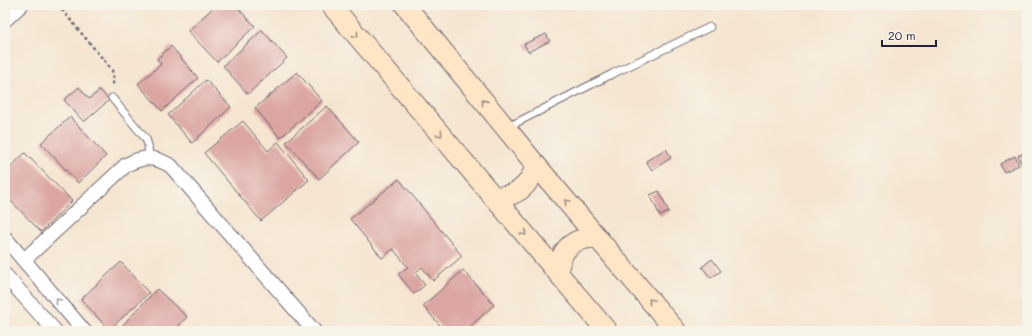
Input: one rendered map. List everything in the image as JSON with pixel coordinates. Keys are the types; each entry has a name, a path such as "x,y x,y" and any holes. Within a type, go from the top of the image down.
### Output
{"street":[{"path":"5,20 21,5"},
{"path":"331,5 608,331"},
{"path":"405,5 536,165 676,331"},
{"path":"24,260 126,165 137,160 149,158 161,160 171,166 314,331"},
{"path":"493,197 503,197 521,190 528,183 536,165"},
{"path":"5,238 84,331"},
{"path":"558,273 559,263 569,246 587,238 597,238"},
{"path":"6,276 55,331"}],"lane":[{"path":"506,128 612,74 710,27"},
{"path":"112,98 146,139 149,158"}],"path":[{"path":"58,5 112,70 114,76 112,98"}],"building":[{"path":"216,5 235,5 255,26 217,62 188,31"},
{"path":"262,30 287,58 248,94 223,66"},
{"path":"546,34 550,41 528,52 524,44"},
{"path":"171,46 198,78 162,111 138,84 161,64 157,59"},
{"path":"297,72 322,101 280,138 255,108"},
{"path":"206,80 231,107 192,143 168,115"},
{"path":"79,87 89,99 100,90 109,100 84,122 64,100"},
{"path":"327,106 359,142 319,179 286,142"},
{"path":"70,117 106,156 78,183 41,143"},
{"path":"243,121 268,151 278,142 309,180 261,221 204,153"},
{"path":"666,149 671,158 652,170 646,161"},
{"path":"1027,152 1027,163 1022,165 1018,156"},
{"path":"25,153 72,201 41,232 5,195 5,172"},
{"path":"1015,156 1019,165 1004,172 1000,164"},
{"path":"399,179 462,256 433,281 422,267 415,273 425,285 414,294 398,274 408,267 393,249 382,258 350,219"},
{"path":"659,191 669,212 660,216 650,195"},
{"path":"712,259 721,271 711,278 702,267"},
{"path":"121,262 149,293 109,330 81,299"},
{"path":"463,270 494,305 465,331 445,331 423,306"},
{"path":"157,289 187,317 174,331 117,331"},
{"path":"402,326 405,331 394,331"}]}
